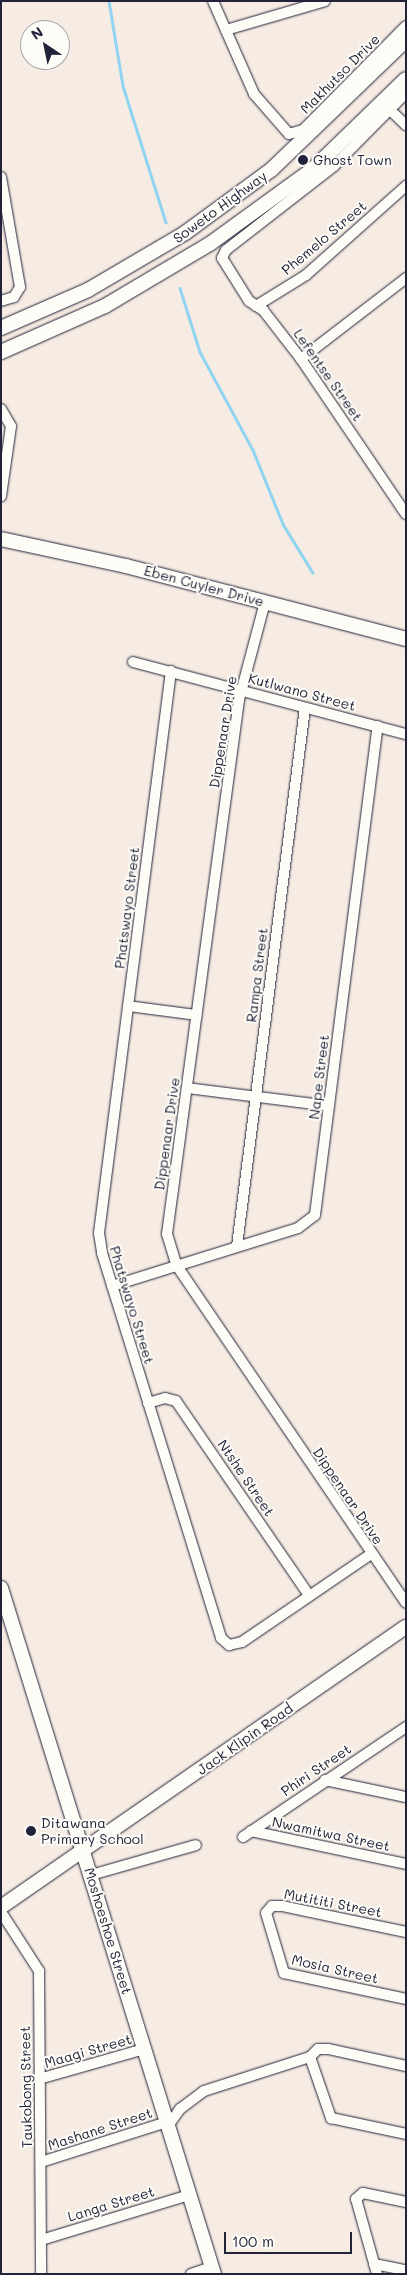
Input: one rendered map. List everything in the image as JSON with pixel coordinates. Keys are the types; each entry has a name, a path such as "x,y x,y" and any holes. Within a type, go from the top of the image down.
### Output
{"main road":[{"name":"Soweto Highway","path":"1,328 125,271 207,218 293,151 406,40"},
{"name":"Soweto Highway","path":"1,352 105,306 211,243 313,169 386,106 406,79"},
{"name":"Eben Cuyler Drive","path":"1,539 265,602 406,639"},
{"name":"Moshoeshoe Street","path":"1,1588 84,1850 212,2270"},
{"name":"Jack Klipin Road","path":"1,1907 406,1627"}],"street":[{"path":"213,1 226,30 325,1"},
{"name":"Makhutso Drive","path":"226,30 254,94 290,134 303,130 406,26"},
{"path":"406,93 386,106 406,125"},
{"name":"Lefentse Street","path":"386,106 298,198 226,250 222,258 256,306 301,359 406,514"},
{"path":"1,177 5,219 20,286 14,297 1,302"},
{"name":"Phemelo Street","path":"256,306 306,275 406,186"},
{"path":"301,359 406,278"},
{"path":"1,409 11,426 1,496"},
{"name":"Dippenaar Drive","path":"265,602 242,690 167,1234 177,1266 406,1603"},
{"name":"Kutlwano Street","path":"133,662 406,734"},
{"name":"Phatswayo Street","path":"171,671 99,1233 112,1286 221,1638 229,1645 242,1642 371,1554"},
{"name":"Rampa Street","path":"237,1246 305,708"},
{"name":"Nape Street","path":"112,1286 298,1228 313,1219 378,726"},
{"path":"128,1006 196,1015"},
{"path":"187,1088 255,1099 329,1106"},
{"name":"Ntshe Street","path":"148,1403 165,1398 176,1401 309,1595"},
{"name":"Phiri Street","path":"247,1834 406,1727"},
{"path":"325,1780 406,1798"},
{"name":"Nwamitwa Street","path":"247,1834 406,1864"},
{"path":"91,1875 196,1845"},
{"name":"Mutititi Street","path":"266,1920 267,1910 275,1906 406,1932"},
{"name":"Taukobong Street","path":"1,1912 39,1971 41,2274"},
{"name":"Mosia Street","path":"266,1920 284,1973 406,1999"},
{"name":"Maagi Street","path":"39,2079 144,2049"},
{"path":"168,2124 180,2109 204,2091 310,2057 318,2049 328,2049 406,2066"},
{"path":"310,2057 331,2118 406,2134"},
{"name":"Mashane Street","path":"41,2162 168,2124"},
{"name":"Langa Street","path":"41,2240 189,2195"},
{"path":"406,2202 372,2195 359,2196 356,2207 375,2269 406,2270"},
{"path":"191,2274 212,2270"}],"waterway":[{"path":"109,1 123,86 166,222"},
{"path":"180,288 200,352 253,450 283,524 313,573"}],"place":[{"name":"Ghost Town","path":"303,160"},
{"name":"Ditawana Primary School","path":"31,1831"}]}
